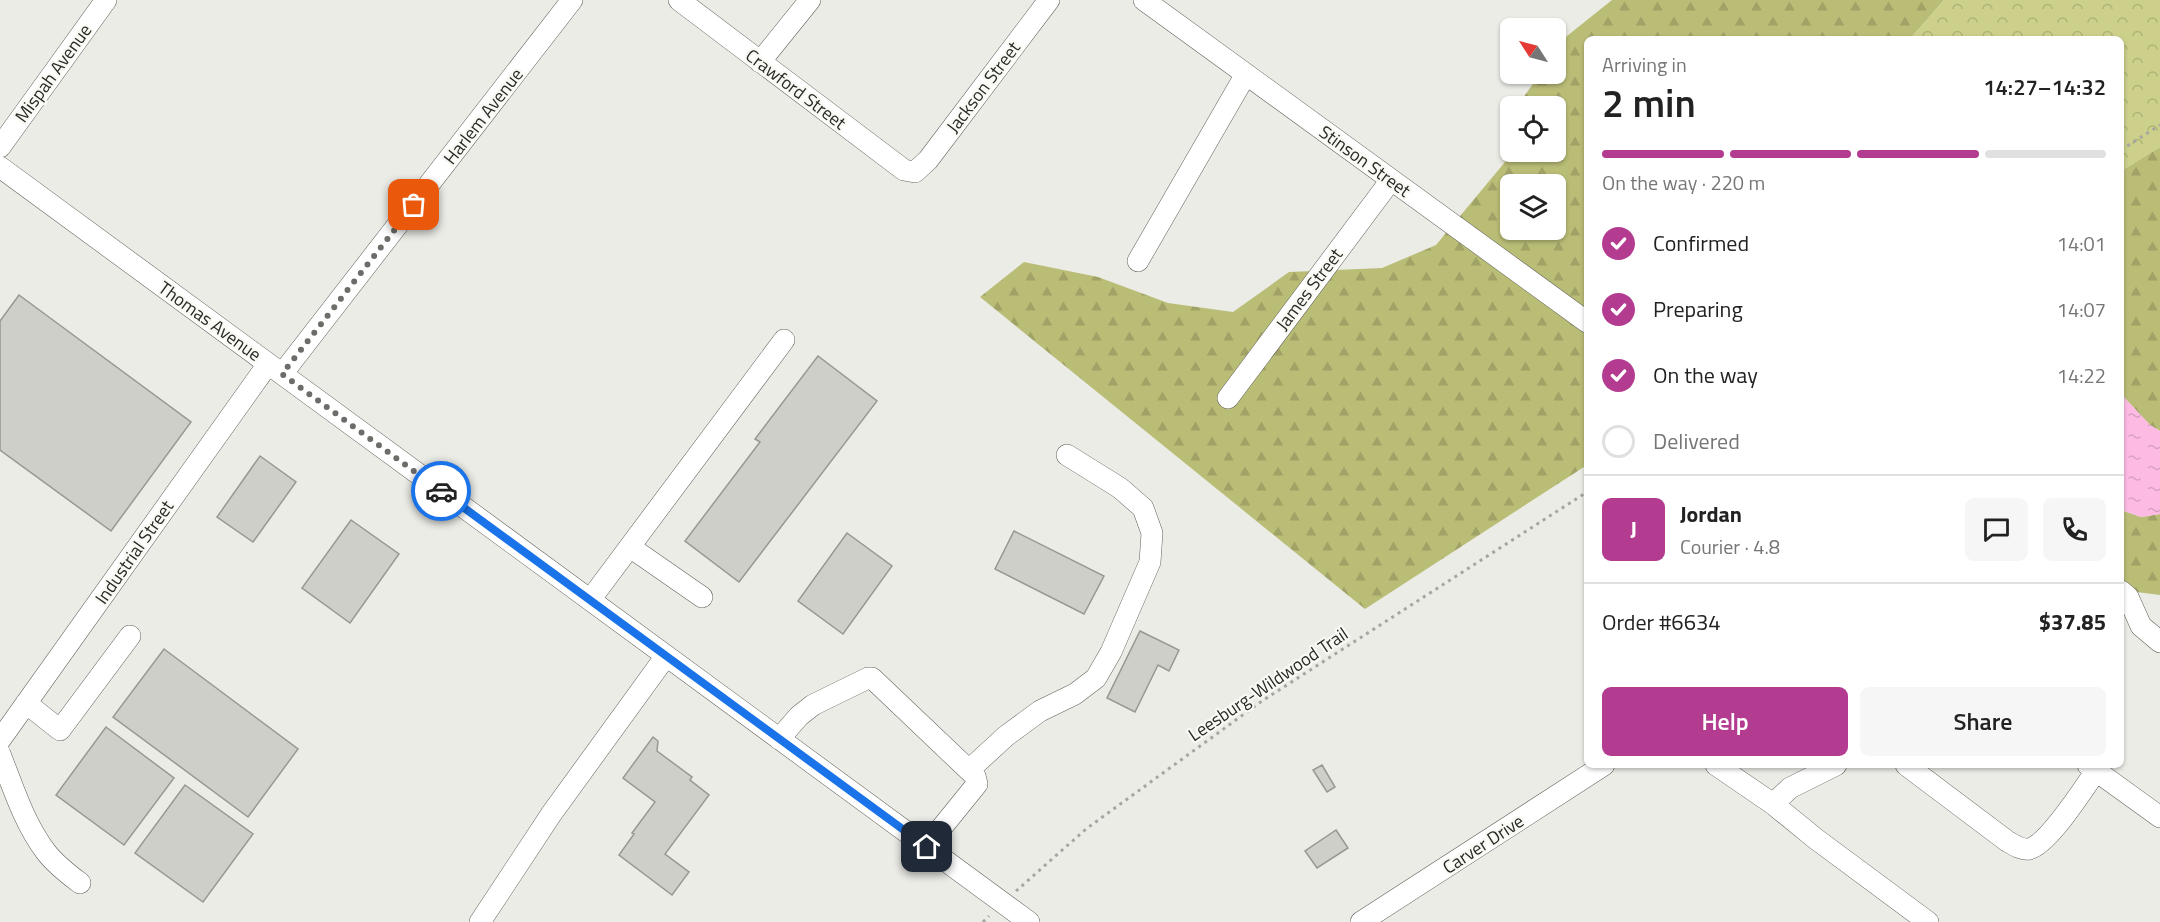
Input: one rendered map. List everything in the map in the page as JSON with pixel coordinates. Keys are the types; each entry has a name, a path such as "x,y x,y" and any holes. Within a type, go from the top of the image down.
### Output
{"street":[{"name":"Mispah Avenue","path":"0,147 106,0"},
{"name":"Harlem Avenue","path":"275,369 572,0"},
{"name":"Crawford Street","path":"679,0 904,170 915,171"},
{"path":"760,62 810,0"},
{"name":"Jackson Street","path":"915,171 928,160 1049,0"},
{"name":"Stinson Street","path":"1151,2 1390,180 1584,320"},
{"path":"1138,261 1246,74"},
{"name":"Thomas Avenue","path":"0,167 1029,922"},
{"name":"James Street","path":"1228,398 1390,180"},
{"path":"590,600 784,340"},
{"name":"Industrial Street","path":"0,740 275,369"},
{"path":"969,770 1015,729 1040,711 1075,694 1096,678 1111,652 1150,561 1152,533 1143,508 1120,488 1067,455"},
{"path":"630,547 702,597"},
{"path":"2124,594 2128,597 2141,626 2160,642"},
{"path":"26,703 60,730 130,636"},
{"path":"480,922 552,813 666,656"},
{"path":"779,739 799,716 813,705 872,678 975,776 977,784 927,847"},
{"path":"0,754 37,840 46,853 80,884"},
{"name":"Carver Drive","path":"1360,922 1599,768"},
{"path":"1720,768 1773,804 1816,839 1928,922"},
{"path":"1773,804 1790,788 1830,768"},
{"path":"1910,768 2018,848 2027,849 2038,845 2050,835 2092,768 2160,817"}],"path":[{"path":"2124,148 2160,125"},
{"name":"Leesburg-Wildwood Trail","path":"983,922 1086,829 1262,701 1584,494"}],"green space":[{"path":"1612,0 1944,0 1913,36 1584,36 1584,467 1365,609 980,297 1024,262 1098,277 1168,303 1233,312 1289,272 1382,268 1436,245 1505,162 1566,162 1566,96 1524,96 1533,84 1566,84 1566,37"},
{"path":"1944,0 2160,0 2160,147 2124,169 2124,36 1913,36"},
{"path":"2160,147 2160,431 2150,425 2124,397 2124,169"},
{"path":"2124,511 2141,517 2160,514 2160,595 2124,590"}],"water":[{"path":"2124,397 2150,425 2160,431 2160,514 2141,517 2124,511"}],"building":[{"path":"19,295 191,422 111,531 0,450 0,321"},
{"path":"818,356 877,401 739,582 685,541 760,442 755,439"},
{"path":"260,456 296,482 253,542 217,517"},
{"path":"351,520 399,554 350,623 302,588"},
{"path":"1014,531 1104,576 1084,614 995,569"},
{"path":"847,533 892,566 843,634 798,601"},
{"path":"1140,631 1179,650 1169,671 1158,665 1135,712 1107,698"},
{"path":"164,649 298,749 248,817 113,717"},
{"path":"106,727 174,778 124,845 56,795"},
{"path":"653,737 658,741 657,751 692,777 690,780 709,795 665,854 689,872 672,895 619,855 655,802 623,778"},
{"path":"1322,765 1335,787 1327,792 1313,770"},
{"path":"185,785 253,834 203,902 135,853"},
{"path":"1336,830 1348,848 1317,868 1305,851"}],"way so far":[{"path":"414,205 282,374 441,491"}],"route":[{"path":"441,491 927,847"}]}
